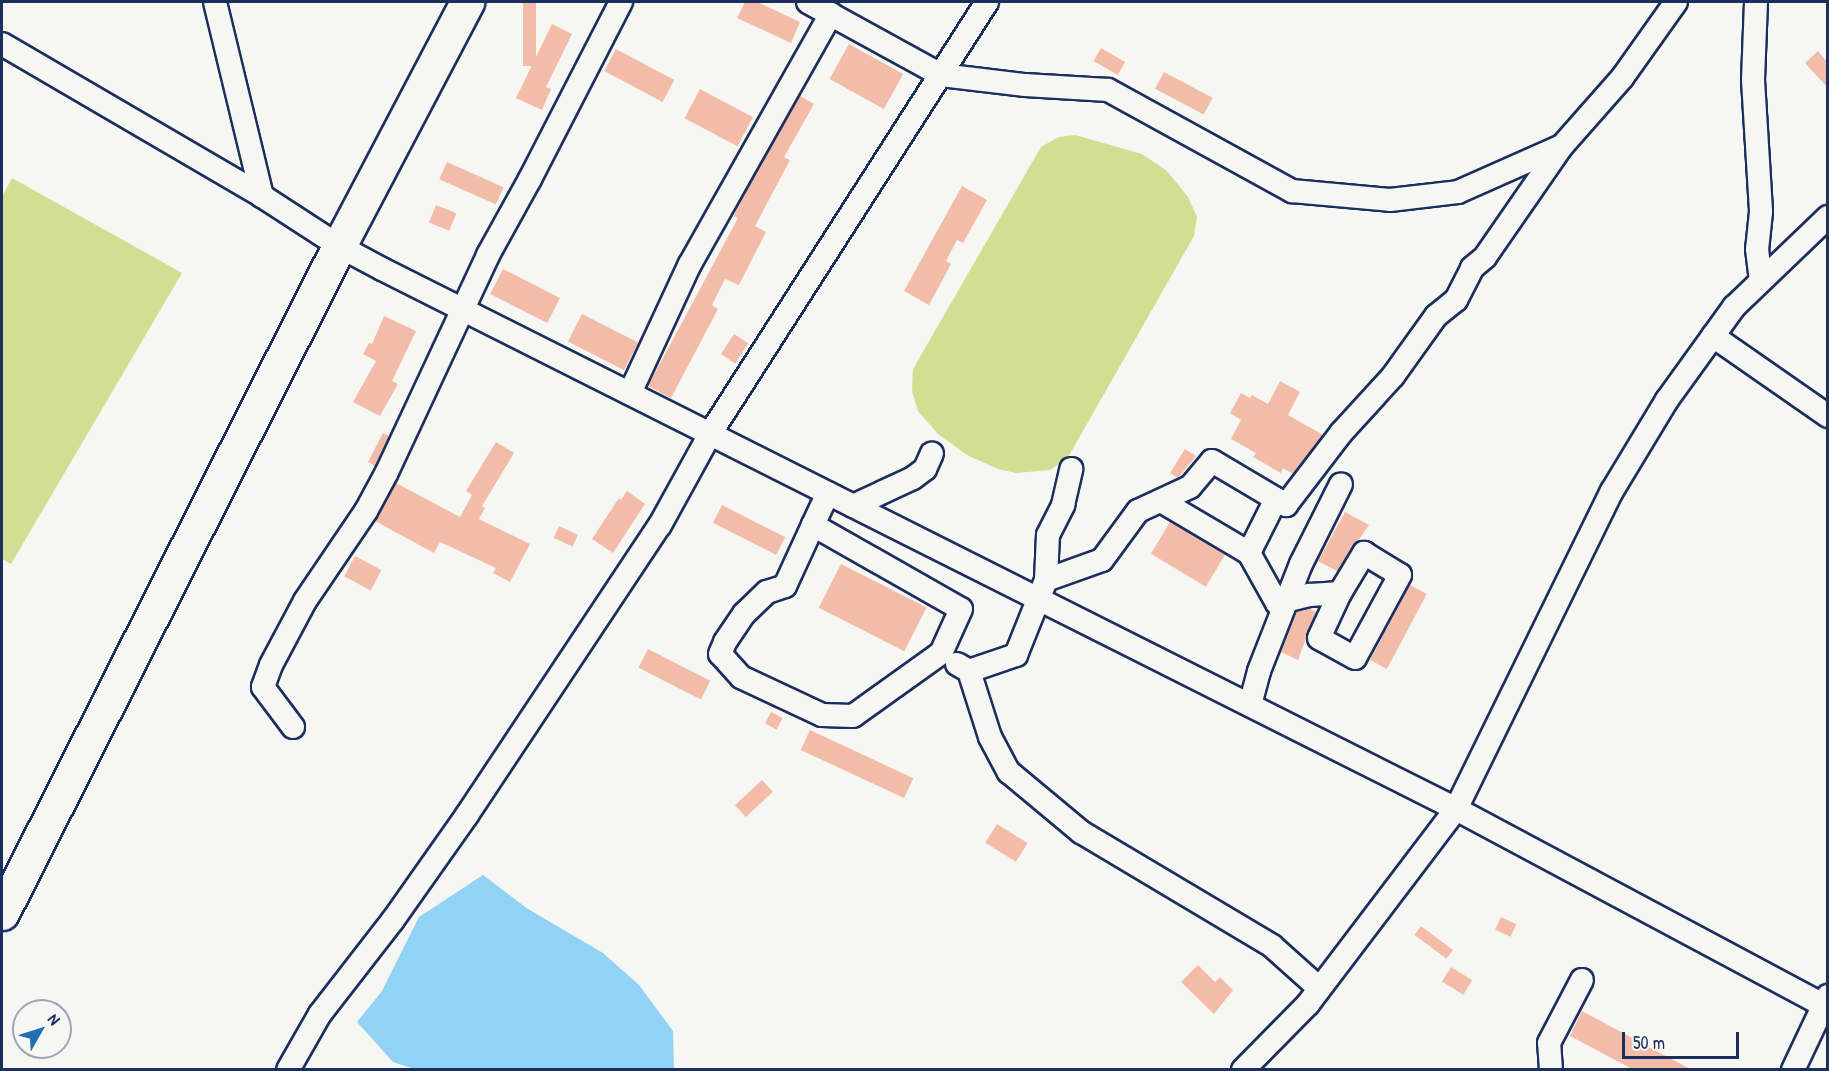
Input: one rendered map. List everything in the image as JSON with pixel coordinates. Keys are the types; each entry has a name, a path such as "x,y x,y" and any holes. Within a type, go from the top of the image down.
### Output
{"highway":[{"path":"2,913 339,246 468,2"}],"street":[{"path":"215,2 262,196"},
{"path":"293,727 263,687 271,665 305,601 366,511 488,255 530,179 621,2"},
{"path":"808,2 941,75 1025,85 1108,90 1292,191 1390,200 1458,192 1562,146"},
{"path":"288,1070 320,1014 393,920 660,525 710,434 987,2"},
{"path":"1043,589 1102,560 1138,511 1190,487 1212,461 1286,505 1341,433 1393,376 1436,316 1456,300 1472,268 1485,257 1562,146 1622,78 1676,2"},
{"path":"1756,2 1753,80 1761,212 1757,249 1761,281"},
{"path":"630,393 690,264 831,14"},
{"path":"2,44 262,196 339,246 854,506 1043,589 1250,705 1456,809 1826,1003 1793,1070"},
{"path":"1243,1070 1319,988 1456,809 1612,491 1667,400 1734,307 1827,217"},
{"path":"1713,336 1827,416"},
{"path":"854,506 913,478 925,469 932,453"},
{"path":"969,671 1016,655 1043,589 1048,535 1063,505 1071,469"},
{"path":"1250,705 1259,671 1301,564 1341,484"},
{"path":"813,525 961,609 941,653 853,716 822,715 741,677 720,654 725,642 744,614 767,592 785,586 813,525 828,493"},
{"path":"1248,553 1276,499"},
{"path":"1161,501 1248,553 1277,603 1310,595 1340,593"},
{"path":"941,653 969,671 990,736 1009,772 1081,832 1272,946 1319,988"},
{"path":"1551,1070 1550,1043 1582,980"}],"green space":[{"path":"1075,135 1142,154 1167,171 1188,197 1197,217 1194,236 1067,459 1050,470 1016,473 998,469 967,455 938,434 918,411 912,391 913,369 1041,147 1059,137"},
{"path":"12,178 182,273 11,564 2,559 2,197"}],"water":[{"path":"483,875 528,909 603,953 639,985 673,1031 674,1069 417,1070 393,1062 357,1022 382,991 419,917"}],"building":[{"path":"523,2 536,2 536,66 523,66"},
{"path":"745,2 757,2 800,22 791,43 737,18"},
{"path":"552,24 572,34 546,87 551,89 542,110 516,98"},
{"path":"849,44 903,74 884,109 830,79"},
{"path":"1101,48 1125,62 1118,75 1094,61"},
{"path":"616,49 674,80 663,102 604,71"},
{"path":"1818,51 1827,62 1827,87 1805,63"},
{"path":"1164,72 1213,98 1204,115 1155,89"},
{"path":"700,89 753,117 737,146 685,118"},
{"path":"800,96 814,104 784,157 790,160 755,226 766,232 739,285 725,279 712,305 718,309 671,398 648,386 738,218 734,216 739,204"},
{"path":"447,162 504,187 496,205 439,179"},
{"path":"962,186 987,200 963,243 957,240 946,261 951,264 929,305 904,291"},
{"path":"436,205 456,213 449,231 429,223"},
{"path":"503,269 560,298 547,323 490,294"},
{"path":"582,314 638,343 624,370 568,342"},
{"path":"384,316 416,331 392,381 398,384 380,416 353,402 376,361 363,354 369,343 372,344"},
{"path":"734,334 748,343 735,363 721,354"},
{"path":"1280,381 1300,392 1288,415 1323,435 1293,474 1283,468 1281,473 1253,457 1256,453 1231,439 1241,420 1230,413 1241,393 1250,398 1252,395 1268,404"},
{"path":"383,433 389,436 375,466 368,462"},
{"path":"496,442 514,453 482,506 485,508 479,519 530,544 510,582 493,573 496,568 440,542 434,553 375,521 396,483 460,517 472,495 466,491"},
{"path":"1185,449 1196,456 1178,478 1170,473"},
{"path":"627,491 645,504 613,553 592,539 619,498 621,500"},
{"path":"722,505 785,537 776,555 713,523"},
{"path":"1345,512 1369,525 1337,571 1318,561"},
{"path":"1170,522 1225,555 1206,587 1151,554"},
{"path":"559,526 578,535 573,547 554,538"},
{"path":"355,556 381,570 371,590 344,576"},
{"path":"841,564 927,608 904,651 819,608"},
{"path":"1410,585 1427,594 1387,669 1370,660"},
{"path":"1310,609 1316,612 1298,660 1281,652 1297,612"},
{"path":"648,649 710,681 701,699 638,668"},
{"path":"771,712 783,718 777,729 765,724"},
{"path":"810,730 913,778 904,798 801,750"},
{"path":"762,780 773,792 746,817 735,805"},
{"path":"997,824 1028,843 1016,862 985,843"},
{"path":"1501,917 1516,924 1510,937 1495,930"},
{"path":"1421,926 1453,950 1446,959 1414,935"},
{"path":"1198,965 1215,982 1220,977 1233,990 1214,1014 1181,982"},
{"path":"1451,967 1472,980 1463,995 1442,981"},
{"path":"1582,1011 1692,1070 1634,1070 1570,1036"}]}
